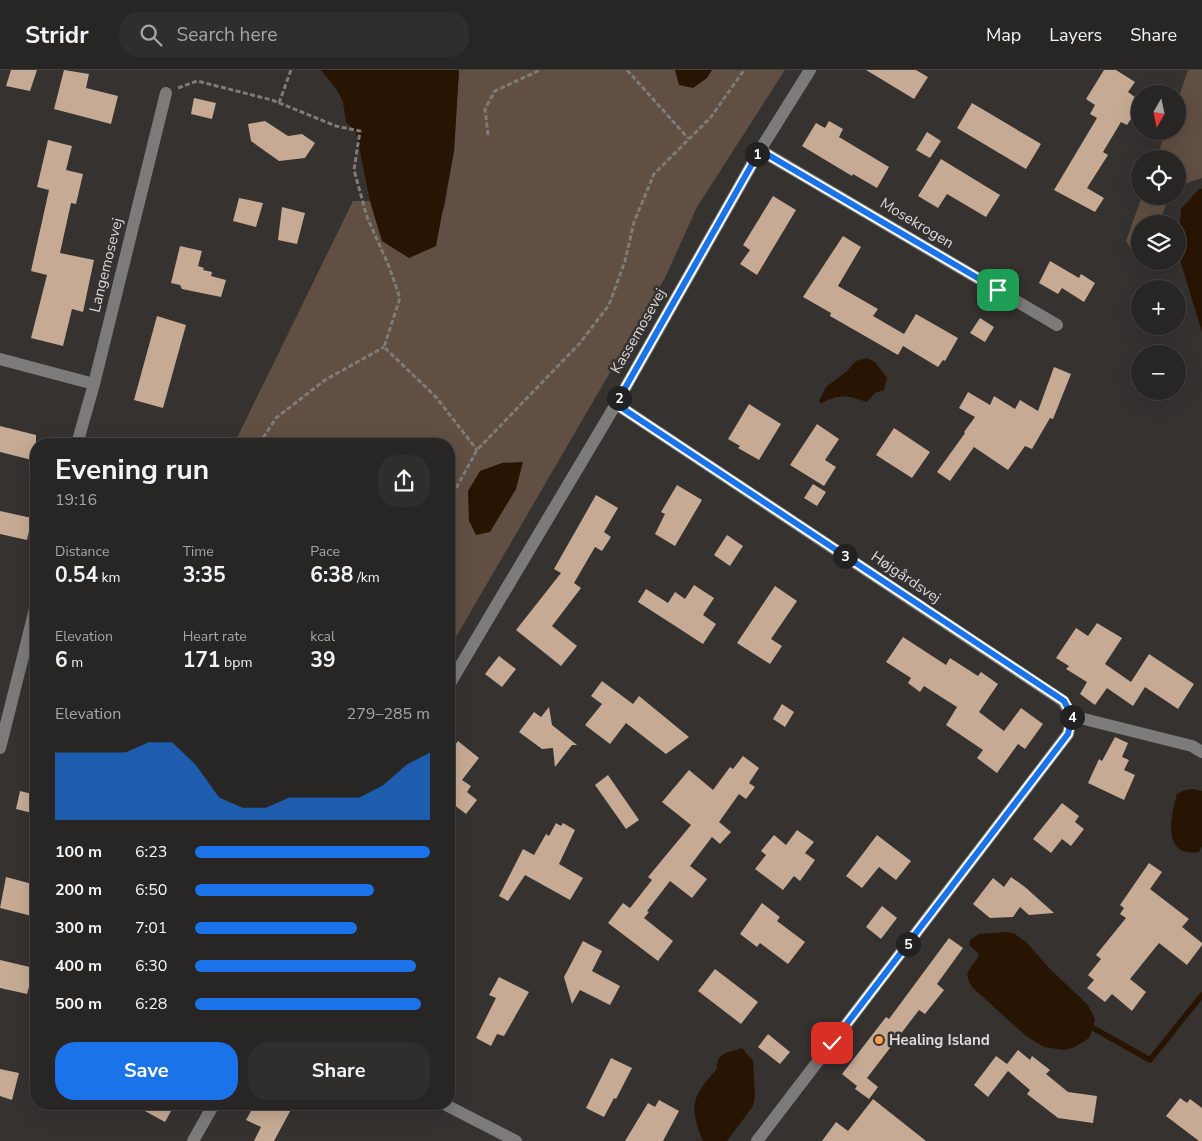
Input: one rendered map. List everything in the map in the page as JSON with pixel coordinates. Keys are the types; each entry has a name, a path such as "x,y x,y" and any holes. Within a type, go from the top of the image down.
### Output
{"street":[{"name":"Kassemosevej","path":"455,675 616,404 760,150 810,70"},
{"name":"Langemosevej","path":"79,438 94,384 166,92"},
{"name":"Mosekrogen","path":"760,150 1057,325"},
{"path":"0,358 94,384"},
{"name":"Højgårdsvej","path":"616,404 1064,701 1072,716"},
{"path":"0,748 30,629"},
{"path":"757,1141 1068,734 1072,716 1184,744 1202,752"},
{"path":"193,1141 211,1110"},
{"path":"455,1110 516,1141"}],"path":[{"path":"279,103 291,70"},
{"path":"488,135 485,109 495,91 540,70"},
{"path":"627,70 688,138"},
{"path":"455,491 477,450 580,343 609,305 625,261 634,222 654,174 711,116 744,70"},
{"path":"166,92 196,81 279,103 336,126 360,131 354,170 367,217 388,264 400,298 384,347 325,380 276,418 262,438"},
{"path":"384,347 436,397 477,450"}],"shaded area":[{"path":"321,70 459,70 454,151 436,246 409,258 382,241 370,201 356,132 346,122 343,102 337,90"},
{"path":"459,70 785,70 697,207 665,278 455,639 455,438 237,438 353,201 370,201 382,241 444,209 454,151"},
{"path":"675,70 712,70 707,78 693,88 679,85"},
{"path":"1188,70 1202,70 1202,178 1186,183 1186,150 1159,150 1163,140 1186,140 1186,85 1183,85"},
{"path":"1199,189 1202,189 1202,332 1183,270 1186,270 1186,215 1181,215 1181,209"},
{"path":"1139,205 1166,205 1162,215 1135,215"},
{"path":"1131,227 1131,249 1126,241"},
{"path":"867,358 875,362 887,378 884,390 875,393 867,402 844,396 821,403 819,401 826,387 846,372 856,361"},
{"path":"523,462 516,489 490,532 476,535 469,521 468,491 480,471 502,463"},
{"path":"1193,789 1202,791 1202,846 1199,852 1187,852 1179,848 1174,842 1171,823 1177,794"},
{"path":"1007,932 1015,934 1027,943 1049,968 1088,1005 1095,1019 1089,1038 1075,1047 1065,1050 1044,1047 1026,1036 973,988 969,982 968,973 979,954 969,945 970,940 979,934"},
{"path":"742,1048 753,1061 755,1096 753,1106 727,1141 703,1141 694,1110 697,1095 717,1069 717,1063 721,1056"}],"building":[{"path":"11,70 37,70 30,91 6,86"},
{"path":"64,70 89,74 86,88 118,96 111,124 54,109"},
{"path":"866,70 916,70 928,77 914,99"},
{"path":"1104,70 1116,70 1135,82 1131,85 1128,92 1131,94 1131,119 1127,125 1121,122 1103,152 1108,155 1087,188 1104,198 1095,212 1054,190 1097,118 1090,114 1095,105 1086,99"},
{"path":"194,98 216,103 212,119 191,114"},
{"path":"972,103 1041,144 1026,169 957,128"},
{"path":"265,121 288,136 302,134 315,143 305,158 279,161 251,141 248,124"},
{"path":"829,121 843,129 839,137 889,167 877,188 853,174 852,176 802,146 816,123 825,128"},
{"path":"927,132 941,141 930,158 916,150"},
{"path":"48,140 72,146 66,170 83,174 76,204 71,203 60,253 94,260 83,312 72,309 63,346 31,338 47,275 31,271 49,190 37,187"},
{"path":"941,159 1000,195 986,217 947,194 938,208 918,196"},
{"path":"773,196 796,210 757,275 740,264 750,250 743,245"},
{"path":"239,198 263,203 256,227 233,221"},
{"path":"282,207 305,213 297,244 278,240"},
{"path":"843,236 861,247 838,286 878,309 873,316 904,334 916,314 958,338 945,361 943,360 938,367 903,346 898,355 830,316 831,313 803,297"},
{"path":"180,246 202,251 198,266 204,268 203,270 212,272 211,276 226,280 221,297 182,289 180,285 171,283"},
{"path":"1050,261 1079,278 1081,274 1095,283 1084,302 1062,288 1058,294 1039,283"},
{"path":"157,316 186,325 163,408 134,400"},
{"path":"980,318 994,327 985,342 970,333"},
{"path":"1054,367 1071,374 1053,419 1050,418 1032,449 1025,446 1008,470 974,447 950,481 937,472 975,417 959,408 968,392 990,405 994,396 1015,409 1020,400 1038,411"},
{"path":"749,404 781,424 759,460 738,448 740,446 728,439"},
{"path":"817,424 839,439 825,460 836,467 824,486 790,465"},
{"path":"0,426 36,435 36,438 30,438 30,460 0,452"},
{"path":"894,428 930,452 912,478 876,455"},
{"path":"813,484 826,492 817,506 804,498"},
{"path":"677,485 702,500 675,546 655,534 665,514 661,512"},
{"path":"596,495 618,508 604,532 611,537 602,551 595,547 574,583 581,588 552,626 577,646 561,666 516,630 561,573 554,569"},
{"path":"0,511 30,518 27,540 0,534"},
{"path":"727,535 743,546 730,566 714,555"},
{"path":"694,585 714,598 703,615 716,624 703,644 638,602 646,589 668,603 675,592 685,599"},
{"path":"775,586 797,601 771,639 782,646 770,664 737,643"},
{"path":"1097,623 1122,638 1105,664 1131,682 1149,654 1194,684 1178,709 1145,687 1133,706 1107,688 1095,705 1080,694 1087,682 1066,669 1069,666 1056,658 1076,628 1088,636"},
{"path":"903,637 946,665 950,658 978,676 981,672 998,684 979,712 1004,731 1021,708 1043,724 1025,749 1018,744 997,773 977,758 983,750 946,725 957,707 924,686 920,692 908,683 911,678 886,662"},
{"path":"499,656 516,669 502,687 485,674"},
{"path":"602,681 633,704 639,696 689,737 666,754 626,723 610,744 585,725 602,704 591,696"},
{"path":"782,704 794,712 785,727 773,719"},
{"path":"549,707 552,725 577,745 572,745 555,767 553,748 542,749 519,732 534,712 541,717"},
{"path":"1115,737 1128,743 1122,757 1129,760 1124,770 1135,775 1124,800 1088,783 1099,759 1102,761"},
{"path":"458,741 479,758 462,780 471,786 467,792 477,800 466,814 455,806 455,745"},
{"path":"743,756 759,768 749,783 755,787 746,799 739,794 719,822 731,832 720,844 712,837 690,866 707,879 692,898 670,881 647,911 649,912 644,918 673,941 658,961 608,923 623,903 630,908 652,880 648,877 691,825 662,802 689,770 713,790 730,767 733,769"},
{"path":"608,775 639,820 626,829 595,785"},
{"path":"20,791 30,794 30,812 16,809"},
{"path":"1062,803 1079,816 1075,822 1084,829 1071,846 1062,839 1051,853 1033,839"},
{"path":"556,823 561,826 563,823 575,830 559,864 583,878 570,900 525,875 508,901 499,896 523,849 534,855 546,834 549,836"},
{"path":"797,830 814,842 805,853 815,860 800,881 794,876 783,890 755,869 766,855 761,851 774,835 786,845"},
{"path":"877,835 911,861 896,880 879,867 862,888 846,876"},
{"path":"1149,863 1162,872 1150,889 1189,919 1182,927 1202,945 1187,965 1159,943 1130,979 1146,992 1132,1011 1112,994 1105,1002 1087,988 1094,980 1088,975 1101,959 1096,955 1126,918 1120,914 1124,908 1120,905"},
{"path":"6,877 30,883 30,916 0,908"},
{"path":"1011,877 1054,913 1029,915 1020,907 1013,917 990,918 973,904 993,878 1004,887"},
{"path":"762,903 780,917 777,921 805,942 788,964 760,943 757,947 740,934"},
{"path":"882,906 897,918 881,939 866,927"},
{"path":"949,938 963,948 937,984 944,990 925,1014 919,1010 867,1078 878,1087 869,1099 855,1089 857,1086 842,1074 886,1017 889,1019"},
{"path":"583,941 602,951 592,971 620,986 610,1005 580,990 572,1004 564,977"},
{"path":"0,960 30,967 30,983 27,994 0,988"},
{"path":"715,969 758,1002 741,1024 698,991"},
{"path":"499,977 529,992 504,1036 497,1034 491,1046 476,1038 496,998 489,995"},
{"path":"768,1034 790,1052 780,1064 758,1047"},
{"path":"1018,1050 1030,1060 1032,1056 1050,1070 1046,1074 1068,1092 1097,1096 1093,1123 1058,1118 1027,1094 1030,1090 1008,1071 988,1097 974,1085 996,1056 1007,1064"},
{"path":"611,1058 632,1068 604,1117 586,1108"},
{"path":"0,1069 19,1073 12,1100 0,1096"},
{"path":"1180,1098 1187,1103 1190,1099 1202,1108 1202,1141 1199,1141 1166,1116"},
{"path":"873,1099 926,1141 822,1141 836,1122 848,1131"},
{"path":"659,1100 679,1111 663,1141 625,1141 648,1103 655,1107"},
{"path":"143,1110 172,1110 165,1122"},
{"path":"252,1110 291,1110 274,1141 254,1141 261,1127 246,1120"}],"waterway":[{"path":"1093,1028 1150,1060 1202,995"}],"place":[{"name":"Healing Island","path":"879,1040"}],"route":[{"path":"832,1043 1068,734 1072,716 1064,701 616,404 760,150 998,290"}]}
